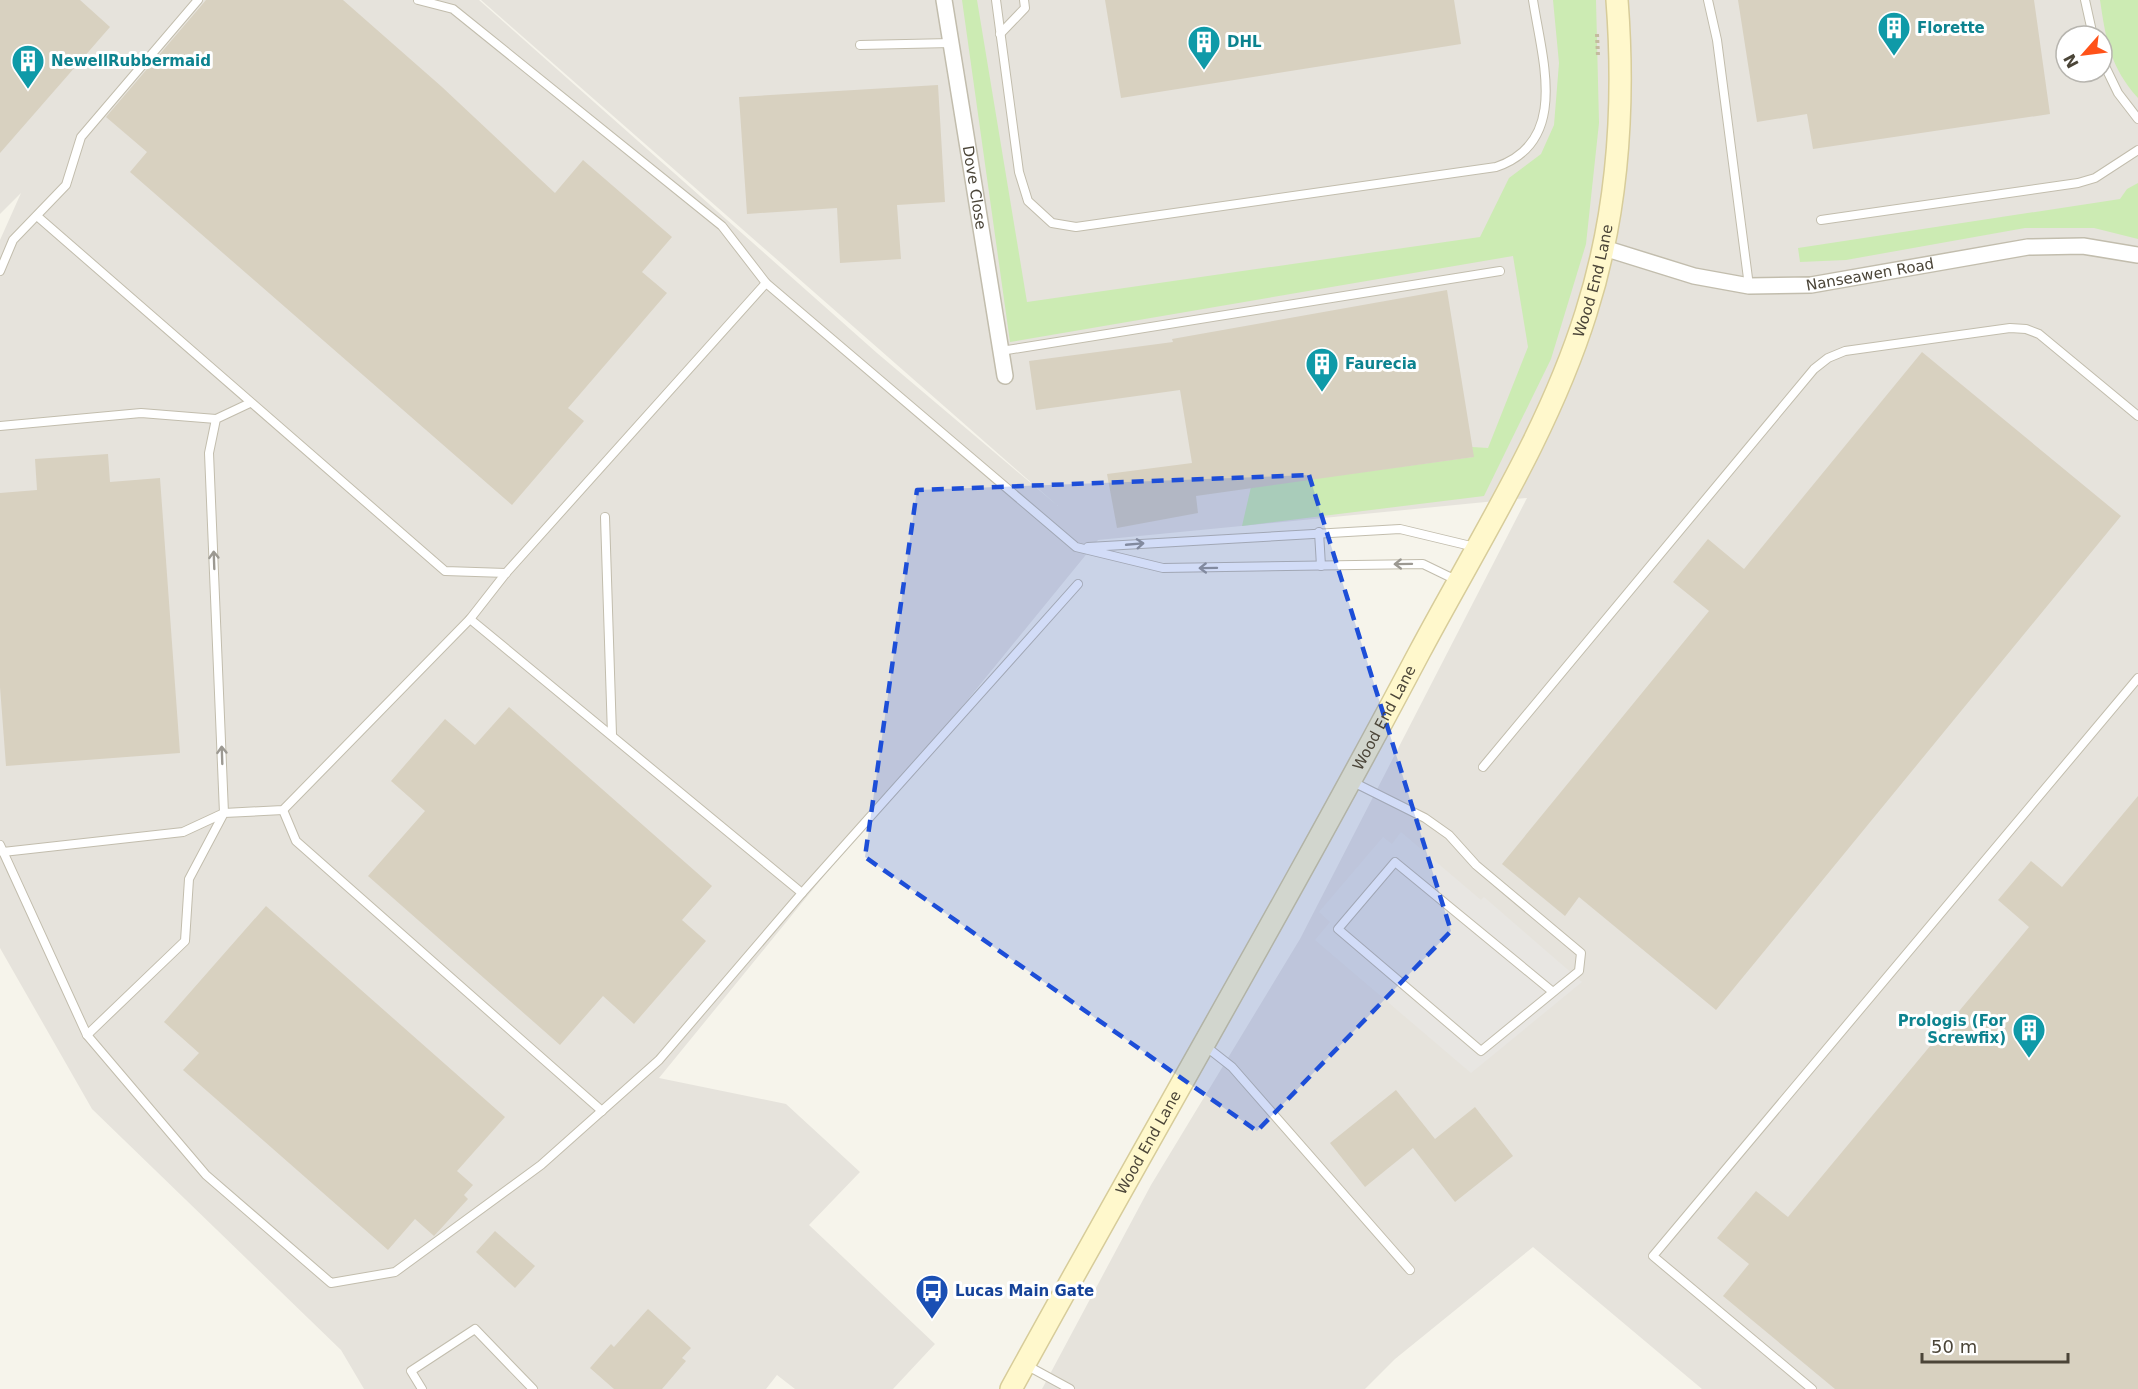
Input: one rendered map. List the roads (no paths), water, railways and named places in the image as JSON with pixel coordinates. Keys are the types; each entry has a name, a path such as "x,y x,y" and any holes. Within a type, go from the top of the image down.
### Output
{"street":[{"name":"Dove Close","path":"944,0 1005,376"},
{"name":"Wood End Lane","path":"1011,1389 1350,781 1458,581 1468,546 1548,412 1587,312 1604,248 1613,188 1619,112 1617,0"},
{"name":"Nanseawen Road","path":"1604,248 1694,276 1749,286 1811,285 2028,247 2084,246 2138,255"}],"lane":[{"path":"0,271 13,240 66,186 81,137 198,0"},
{"path":"418,0 453,9 722,226 766,283 1077,547 1163,568 1423,564 1458,581"},
{"path":"996,0 1019,172 1028,201 1052,223 1076,227 1484,169 1514,161 1529,148 1540,132 1544,113 1545,82 1533,0"},
{"path":"1000,34 1025,8 1024,0"},
{"path":"1708,0 1717,40 1749,286"},
{"path":"2085,0 2090,24"},
{"path":"860,45 951,43"},
{"path":"2114,84 2138,119"},
{"path":"1821,220 2078,183 2095,178 2138,150"},
{"path":"37,216 446,571 506,573"},
{"path":"1001,351 1500,271"},
{"path":"766,283 506,573 470,619 283,810 224,813 183,832 2,848 87,1035 206,1175 331,1283 395,1272 541,1165 659,1060 802,893 1078,584"},
{"path":"1483,767 1814,369 1828,358 1845,351 2010,328 2026,329 2039,334 2138,416"},
{"path":"0,426 141,413 216,419 250,403"},
{"path":"87,1035 185,941 189,879 224,813 209,453 216,419"},
{"path":"605,518 612,735"},
{"path":"1077,547 1400,529 1468,546"},
{"path":"1319,532 1321,566"},
{"path":"470,619 802,893"},
{"path":"1812,1389 1653,1256 2138,678"},
{"path":"1350,781 1425,818 1449,835 1476,865 1581,953 1579,971 1481,1051 1338,929 1395,862 1553,992"},
{"path":"283,810 296,841 602,1111"},
{"path":"1203,1044 1232,1067 1410,1270"},
{"path":"422,1389 411,1371 476,1329 533,1389"},
{"path":"1024,1365 1070,1389"}],"place":[{"name":"Florette","path":"1894,57"},
{"name":"DHL","path":"1204,71"},
{"name":"NewellRubbermaid","path":"28,90"},
{"name":"Faurecia","path":"1322,393"},
{"name":"Prologis (For Screwfix)","path":"2029,1059"},
{"name":"Lucas Main Gate","path":"932,1320"}]}
